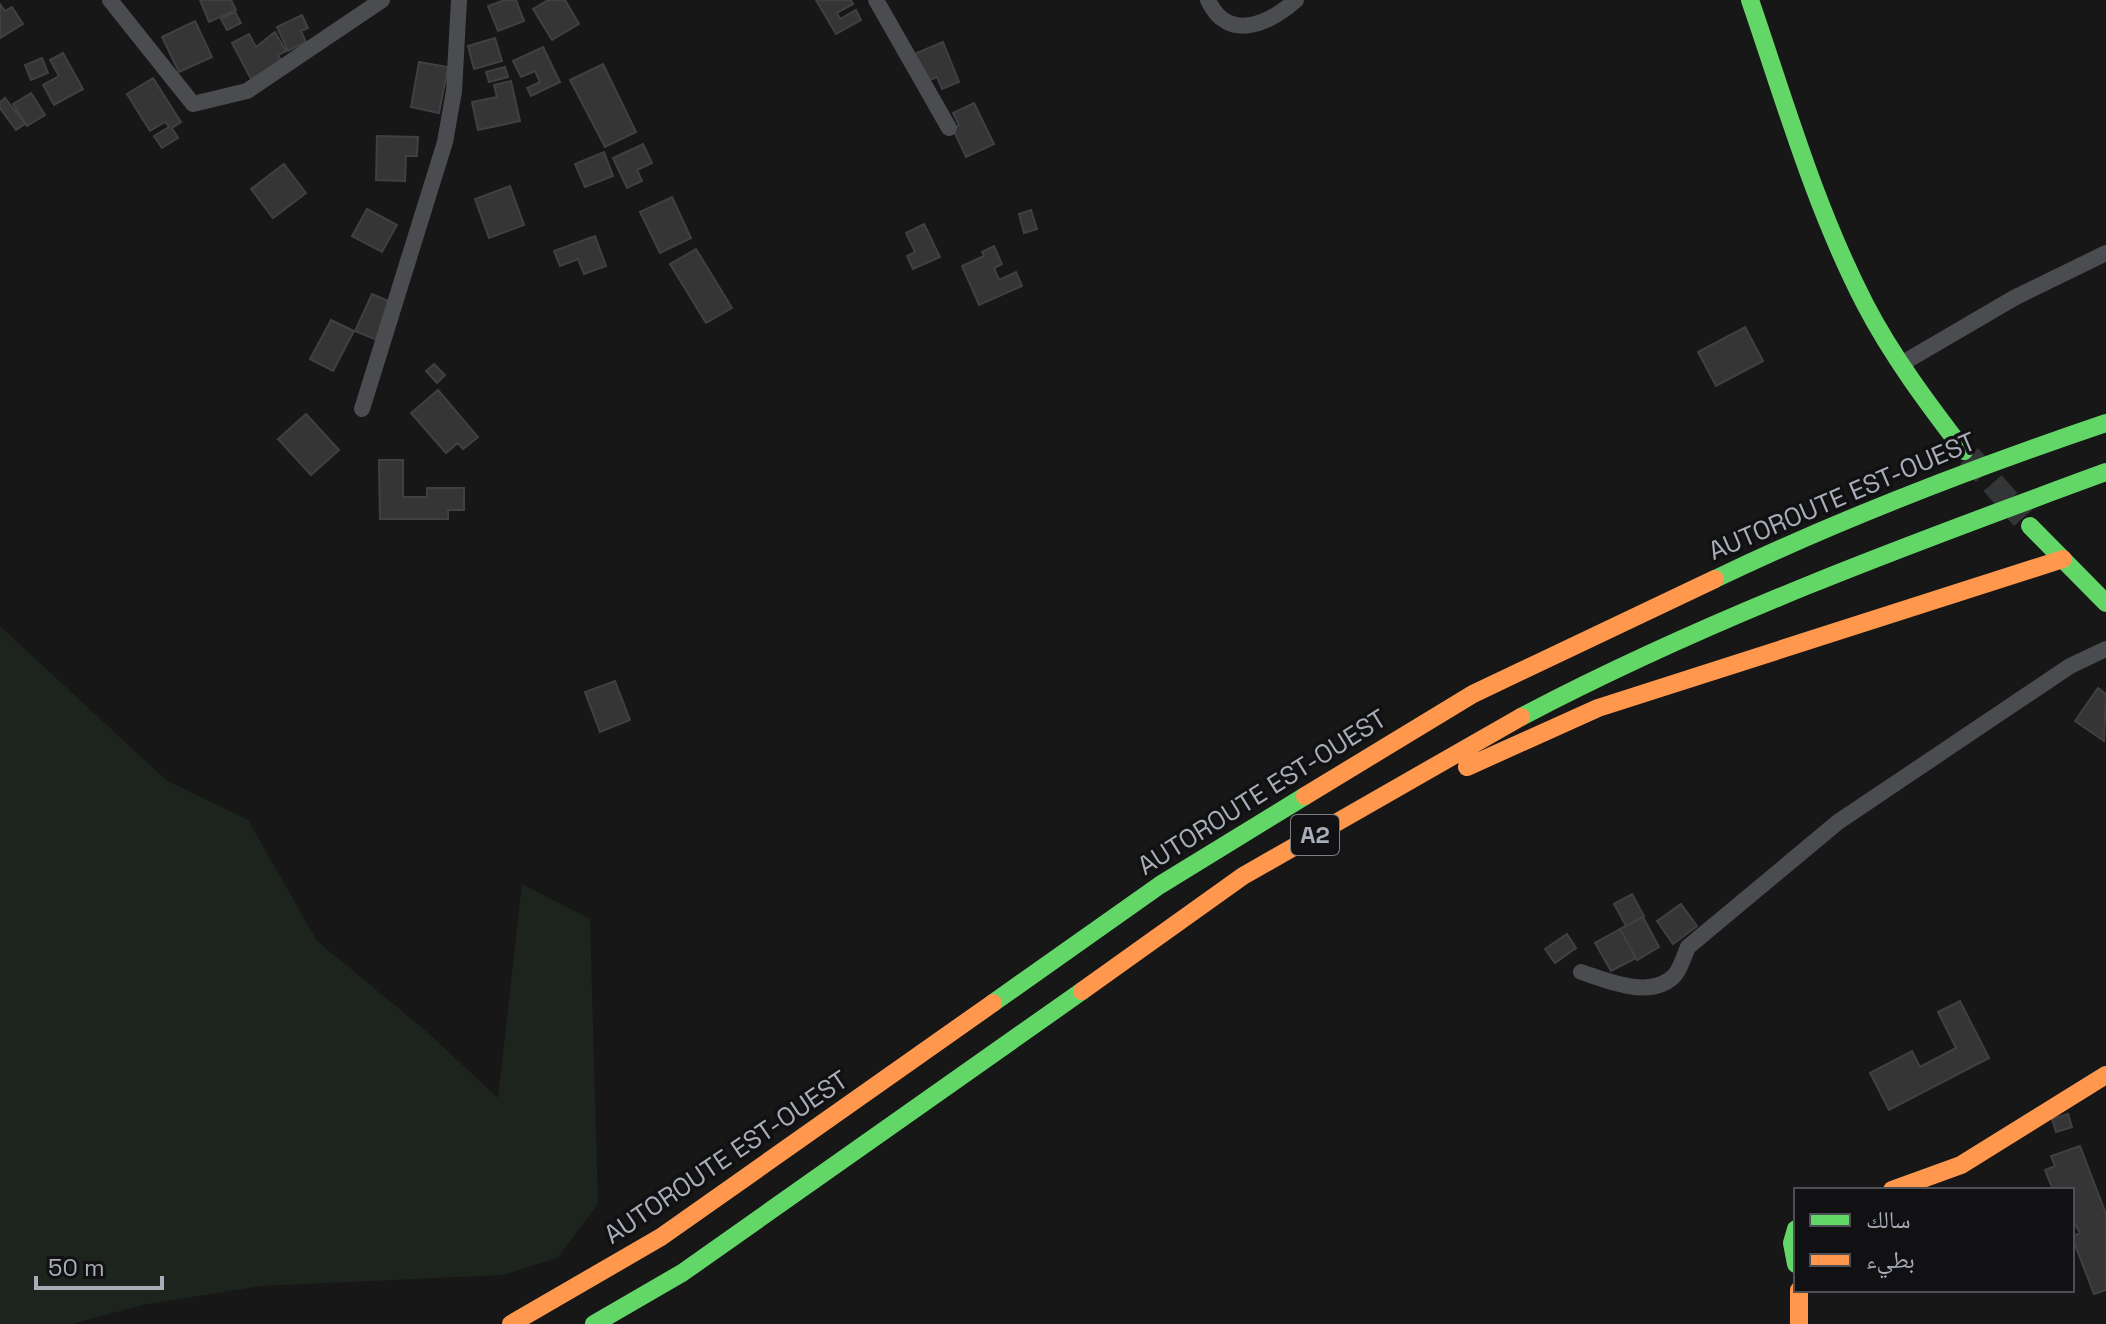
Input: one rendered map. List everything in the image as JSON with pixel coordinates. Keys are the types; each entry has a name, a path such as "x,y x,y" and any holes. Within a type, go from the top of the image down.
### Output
{"main road":[{"path":"1750,0 1847,265 1901,364 1964,451"},
{"name":"AUTOROUTE EST-OUEST","path":"511,1324 661,1237 1160,885 1473,694 1802,537 1993,461 2106,423"},
{"name":"A2","path":"594,1324 682,1273 1243,876 1457,751 1591,680 1850,567 2106,472"},
{"path":"2030,526 2106,603"},
{"path":"1316,834 1598,708 2063,559"},
{"path":"1898,1188 1961,1165 2106,1075"},
{"path":"1799,1292 1799,1324"}],"street":[{"path":"110,0 193,104 247,91 382,0"},
{"path":"362,409 445,142 454,91 459,0"},
{"path":"876,0 949,128"},
{"path":"1208,0 1222,18 1235,26 1251,28 1272,19 1296,0"},
{"path":"1901,364 2014,298 2106,253"},
{"path":"1581,972 1627,987 1659,985 1674,976 1688,947 1838,822 2070,666 2106,649"}],"shaded area":[{"path":"0,626 166,780 248,820 317,941 426,1031 498,1098 522,884 590,919 598,1204 557,1258 503,1275 261,1286 142,1305 72,1324 0,1324"}],"building":[{"path":"200,0 231,0 236,10 209,22"},
{"path":"516,0 524,21 498,31 488,6"},
{"path":"548,0 565,0 579,24 552,40 533,9"},
{"path":"816,0 851,0 853,4 837,13 840,19 856,10 861,20 836,34"},
{"path":"0,4 5,11 12,7 23,24 0,38"},
{"path":"235,12 241,23 227,30 221,19"},
{"path":"302,15 308,28 301,31 306,42 288,51 277,27"},
{"path":"195,21 212,57 179,72 162,37"},
{"path":"275,32 286,51 278,55 283,64 252,81 232,43 249,34 256,47"},
{"path":"495,38 502,61 474,69 468,46"},
{"path":"943,42 959,82 942,89 937,77 925,82 914,54"},
{"path":"543,47 560,82 531,96 527,88 540,82 535,71 521,77 513,61"},
{"path":"63,53 83,89 54,105 43,85 59,76 50,60"},
{"path":"42,58 48,73 31,80 25,65"},
{"path":"419,62 448,67 439,113 411,107"},
{"path":"603,64 636,132 605,147 570,80"},
{"path":"505,67 508,77 489,82 486,72"},
{"path":"153,78 181,122 172,128 178,138 162,148 154,136 169,127 165,122 150,131 127,94"},
{"path":"511,81 520,121 478,130 472,102 497,97 494,85"},
{"path":"31,93 45,115 27,126 13,104"},
{"path":"5,98 25,124 16,130 0,108 0,102"},
{"path":"974,103 994,144 966,157 953,129 959,125 953,113"},
{"path":"377,136 418,137 417,156 406,156 405,181 376,180"},
{"path":"643,144 652,163 637,170 642,181 627,188 613,158"},
{"path":"604,152 613,176 585,187 575,164"},
{"path":"284,164 306,193 273,218 251,189"},
{"path":"510,186 524,225 489,238 475,199"},
{"path":"672,197 691,238 660,253 640,212"},
{"path":"367,209 397,225 382,252 352,236"},
{"path":"1031,210 1037,229 1024,233 1019,214"},
{"path":"924,224 940,257 913,269 907,256 915,252 906,233"},
{"path":"595,236 606,266 584,274 578,259 560,266 554,251"},
{"path":"994,246 1002,264 994,268 999,280 1016,272 1022,286 979,305 962,266 984,256 982,252"},
{"path":"696,249 732,308 706,323 670,264"},
{"path":"372,294 393,303 377,340 355,331"},
{"path":"331,320 354,331 333,371 310,359"},
{"path":"1745,327 1763,361 1716,386 1698,352"},
{"path":"434,364 445,375 437,383 426,371"},
{"path":"438,390 478,437 463,449 458,443 446,453 411,413"},
{"path":"306,414 339,450 311,475 278,439"},
{"path":"379,460 403,460 403,497 427,497 427,488 464,488 464,510 448,510 448,519 380,519"},
{"path":"615,681 630,720 600,732 585,692"},
{"path":"2098,688 2106,694 2104,741 2075,721"},
{"path":"1632,894 1644,916 1626,926 1614,904"},
{"path":"1681,904 1697,926 1673,944 1657,921"},
{"path":"1643,917 1659,947 1637,960 1620,929"},
{"path":"1620,929 1636,958 1611,971 1595,943"},
{"path":"1567,934 1576,948 1555,963 1545,949"},
{"path":"1960,1001 1989,1058 1889,1110 1870,1073 1912,1051 1920,1067 1956,1048 1938,1012"},
{"path":"2068,1114 2072,1127 2056,1132 2052,1119"},
{"path":"2080,1146 2106,1214 2106,1290 2094,1294 2074,1242 2074,1236 2080,1233 2074,1222 2074,1188 2052,1188 2045,1170 2055,1166 2051,1156"}],"tunnel":[{"path":"1969,456 2023,518"}],"traffic: fast":[{"path":"1750,0 1802,154 1847,267 1887,342 1964,451"},
{"path":"1715,579 1908,495 2106,423"},
{"path":"1521,717 1736,615 1883,555 2106,472"},
{"path":"2030,526 2106,603"},
{"path":"993,1003 1160,885 1305,796"},
{"path":"594,1324 682,1273 1082,991"},
{"path":"1794,1236 1794,1254"}],"traffic: slow":[{"path":"1467,767 1598,708 2063,559"},
{"path":"1305,796 1473,694 1715,579"},
{"path":"1082,991 1243,876 1521,717"},
{"path":"511,1324 661,1237 993,1003"},
{"path":"1898,1188 1961,1165 2106,1075"},
{"path":"1799,1292 1799,1324"}]}
